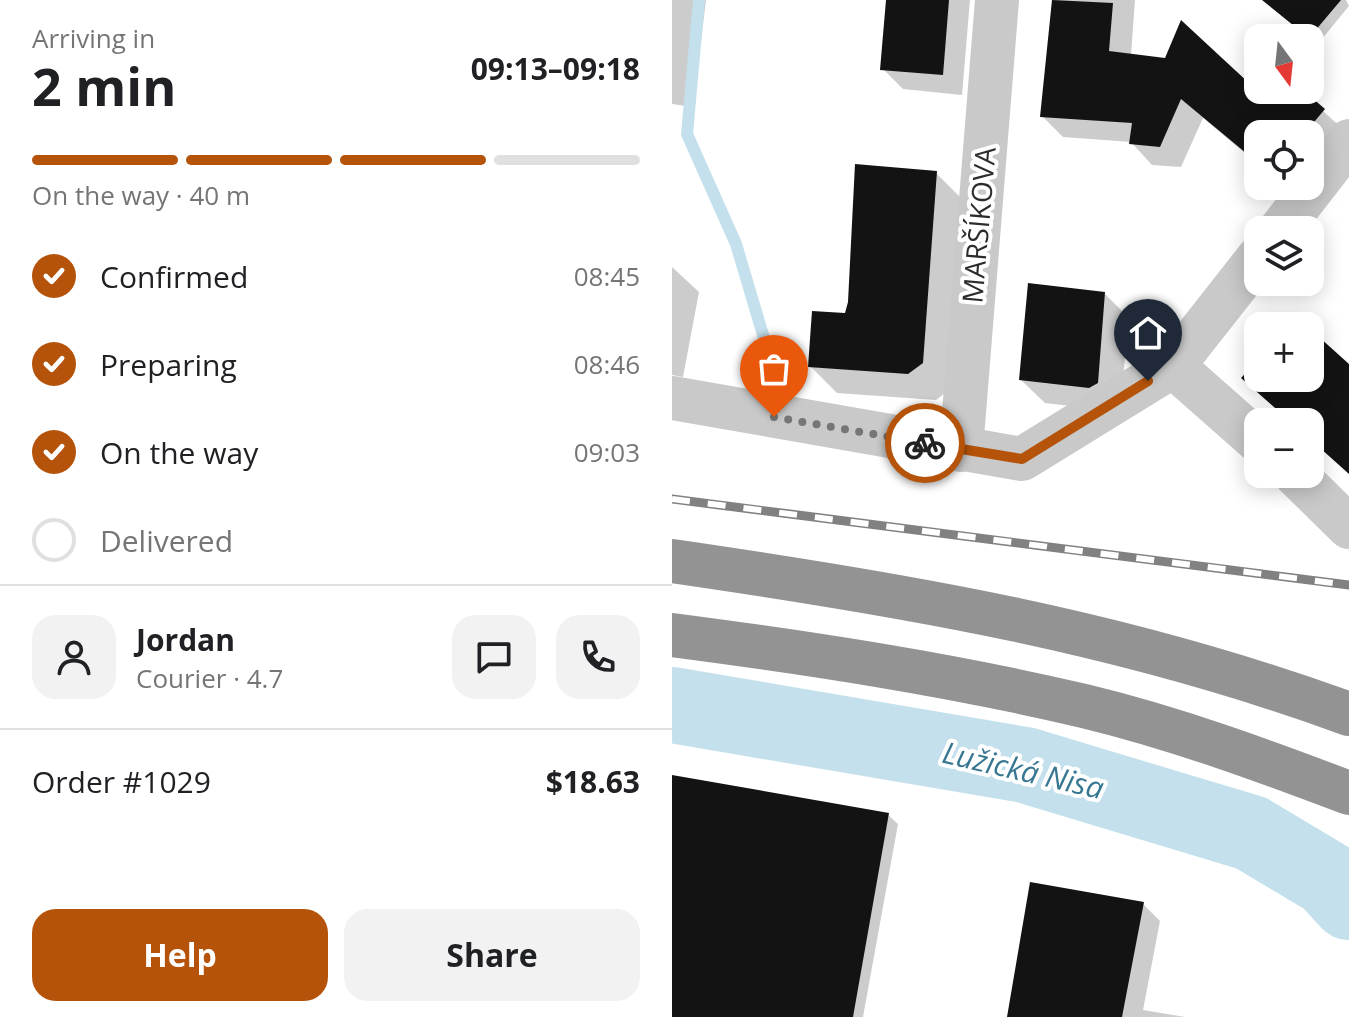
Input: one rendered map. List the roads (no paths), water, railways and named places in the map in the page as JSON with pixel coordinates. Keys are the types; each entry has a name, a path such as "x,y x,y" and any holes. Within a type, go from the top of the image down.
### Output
{"highway":[{"path":"672,561 970,608 1162,653 1251,678 1349,714"},
{"path":"672,635 949,678 1086,707 1225,747 1349,793"}],"street":[{"name":"MARŠÍKOVA","path":"961,450 997,0"},
{"path":"1291,216 1349,141"},
{"path":"672,398 1022,459 1173,366 1244,276"},
{"path":"1173,366 1244,429"},
{"path":"1309,488 1349,527"}],"waterway":[{"path":"699,0 687,134 736,244 782,399"},
{"name":"Lužická Nisa","path":"672,705 1025,765 1251,833 1328,879 1349,902"}],"railway":[{"path":"672,499 1349,585"}]}
